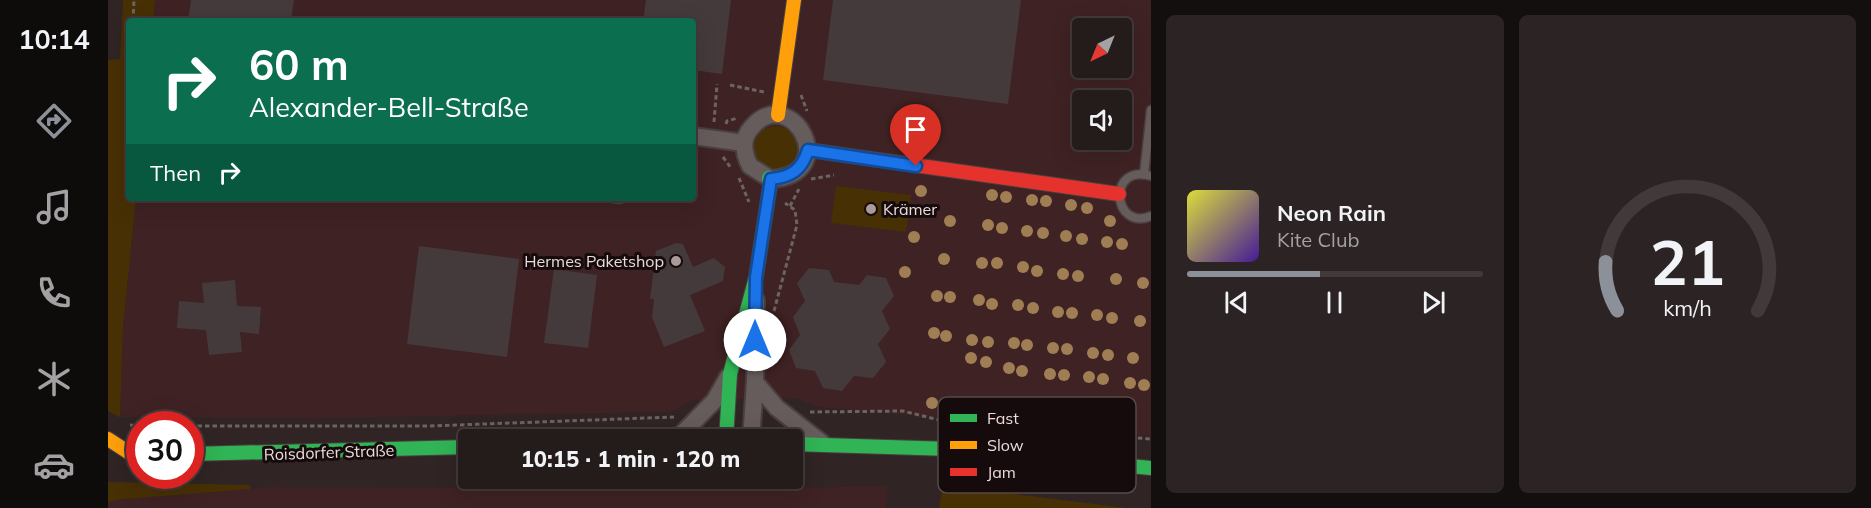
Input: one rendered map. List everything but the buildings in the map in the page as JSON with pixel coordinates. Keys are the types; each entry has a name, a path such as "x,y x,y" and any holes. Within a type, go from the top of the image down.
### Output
{"main road":[{"path":"778,115 794,0"},
{"path":"808,150 1119,194"},
{"path":"727,429 730,374 756,277 770,178"},
{"path":"108,439 126,449"},
{"path":"803,444 938,448"},
{"name":"Roisdorfer Straße","path":"204,454 458,447"},
{"path":"108,455 126,454"},
{"path":"1136,467 1151,468"}],"street":[{"path":"778,115 790,118 800,126 806,137 808,150 804,162 795,172 784,178 770,178 750,166 744,143 748,131 756,122 766,116 778,115"},
{"path":"696,136 744,143"},
{"path":"752,429 755,382 756,277"},
{"path":"687,429 715,400 730,374"},
{"path":"755,382 777,408 822,444"}],"lane":[{"path":"1151,110 1148,175 1137,174 1125,181 1119,194 1121,205 1128,214 1138,218 1151,216"}],"path":[{"path":"133,18 134,0"},
{"path":"714,122 717,84"},
{"path":"730,85 765,93"},
{"path":"772,317 778,288 797,225 795,210 790,206 794,197 811,179 838,175"},
{"path":"802,411 823,414 903,411 938,420"},
{"path":"204,426 430,426 666,419 701,414"},
{"path":"1136,438 1151,439"}],"shaded area":[{"path":"123,0 155,0 153,18 126,18 126,201 136,201 123,328 120,417 108,411 108,60 120,59"},
{"path":"155,0 1151,0 1151,436 1136,435 1136,397 938,397 938,417 818,407 795,398 693,400 671,412 321,418 204,417 204,411 126,411 126,417 120,417 123,328 136,201 696,201 696,18 153,18"},
{"path":"776,126 791,133 798,148 791,163 776,170 761,163 754,148 761,133"},
{"name":"Krämer","path":"836,186 911,195 906,232 831,223"},
{"path":"108,482 126,482 126,489 204,489 204,484 250,485 250,489 114,500 108,503"},
{"path":"888,486 886,508 108,508 108,503 114,500 273,487"},
{"path":"942,493 1007,493 1127,508 939,508"}],"traffic: fast":[{"path":"727,429 730,374 756,277 771,179 769,178"},
{"path":"803,444 938,449"},
{"path":"204,454 458,447"},
{"path":"1136,467 1151,468"}],"traffic: slow":[{"path":"778,115 794,0"},
{"path":"108,439 126,451"}],"traffic: jam":[{"path":"808,150 1119,194"}],"place":[{"name":"Krämer","path":"871,209"},
{"name":"Hermes Paketshop","path":"676,261"}],"route":[{"path":"755,340 756,277 771,179 784,178 795,172 804,162 808,150 916,166"}]}
